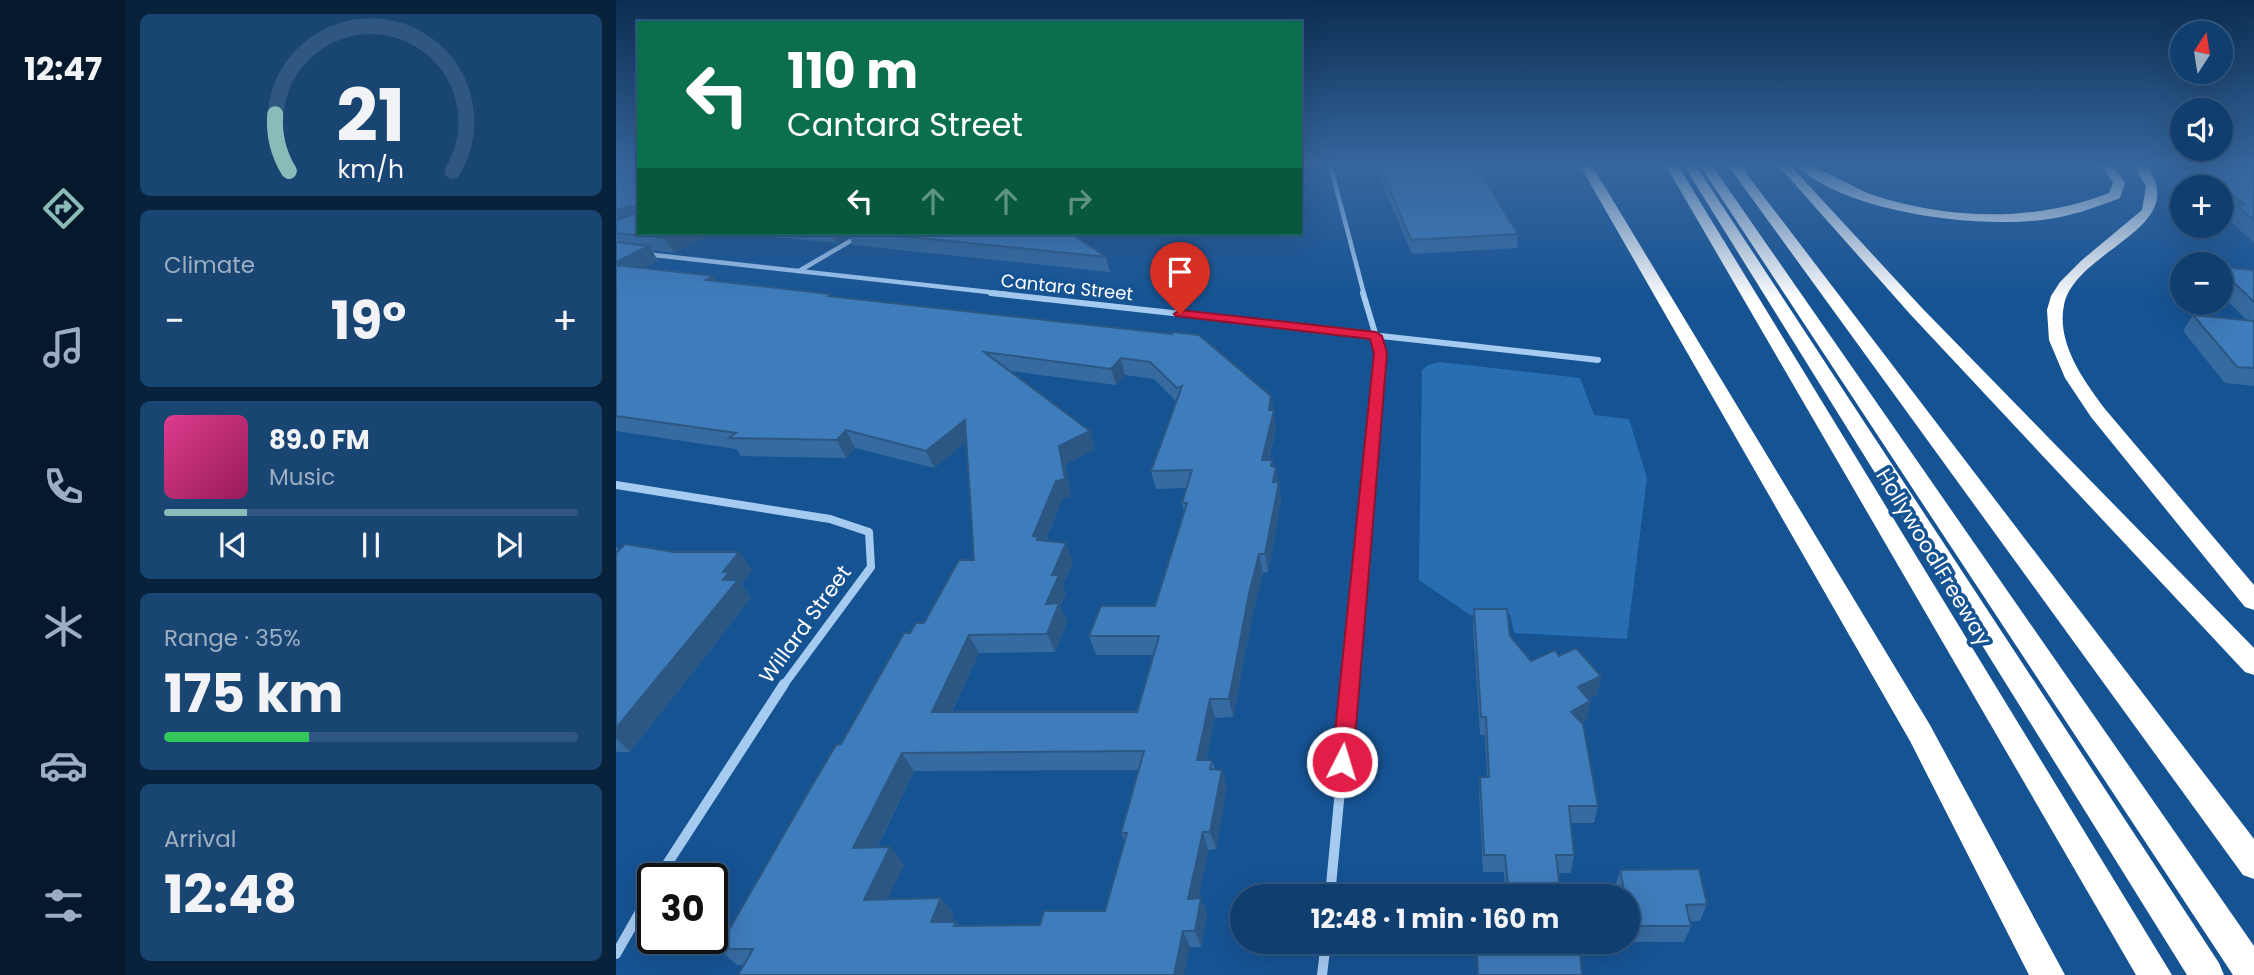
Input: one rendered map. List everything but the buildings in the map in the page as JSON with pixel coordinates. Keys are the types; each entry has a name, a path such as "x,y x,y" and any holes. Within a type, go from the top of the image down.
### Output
{"highway":[{"path":"1612,210 1920,733 2048,975"},
{"name":"Hollywood Freeway","path":"1698,210 2155,975"},
{"path":"1718,210 2207,975"},
{"path":"1736,210 2253,975"},
{"path":"1767,210 2254,864"},
{"path":"1824,210 1916,311 2254,665"},
{"path":"1922,210 1992,219 2066,214 2083,210"},
{"path":"2149,210 2077,274 2059,296 2054,323 2062,352 2081,388 2156,486 2254,601"}],"street":[{"path":"1331,884 1381,353 1342,210"},
{"path":"799,271 861,235"},
{"name":"Cantara Street","path":"642,254 1598,360"},
{"name":"Willard Street","path":"616,485 830,519 869,532 871,567 800,660 668,863"},
{"path":"616,954 637,917"},
{"path":"1322,975 1324,954"}],"shaded area":[{"path":"1440,362 1580,378 1594,415 1629,419 1647,478 1627,639 1514,633 1510,614 1470,615 1419,580 1422,370 1428,365"}],"route":[{"path":"1180,314 1376,336 1381,353 1342,762"}]}
